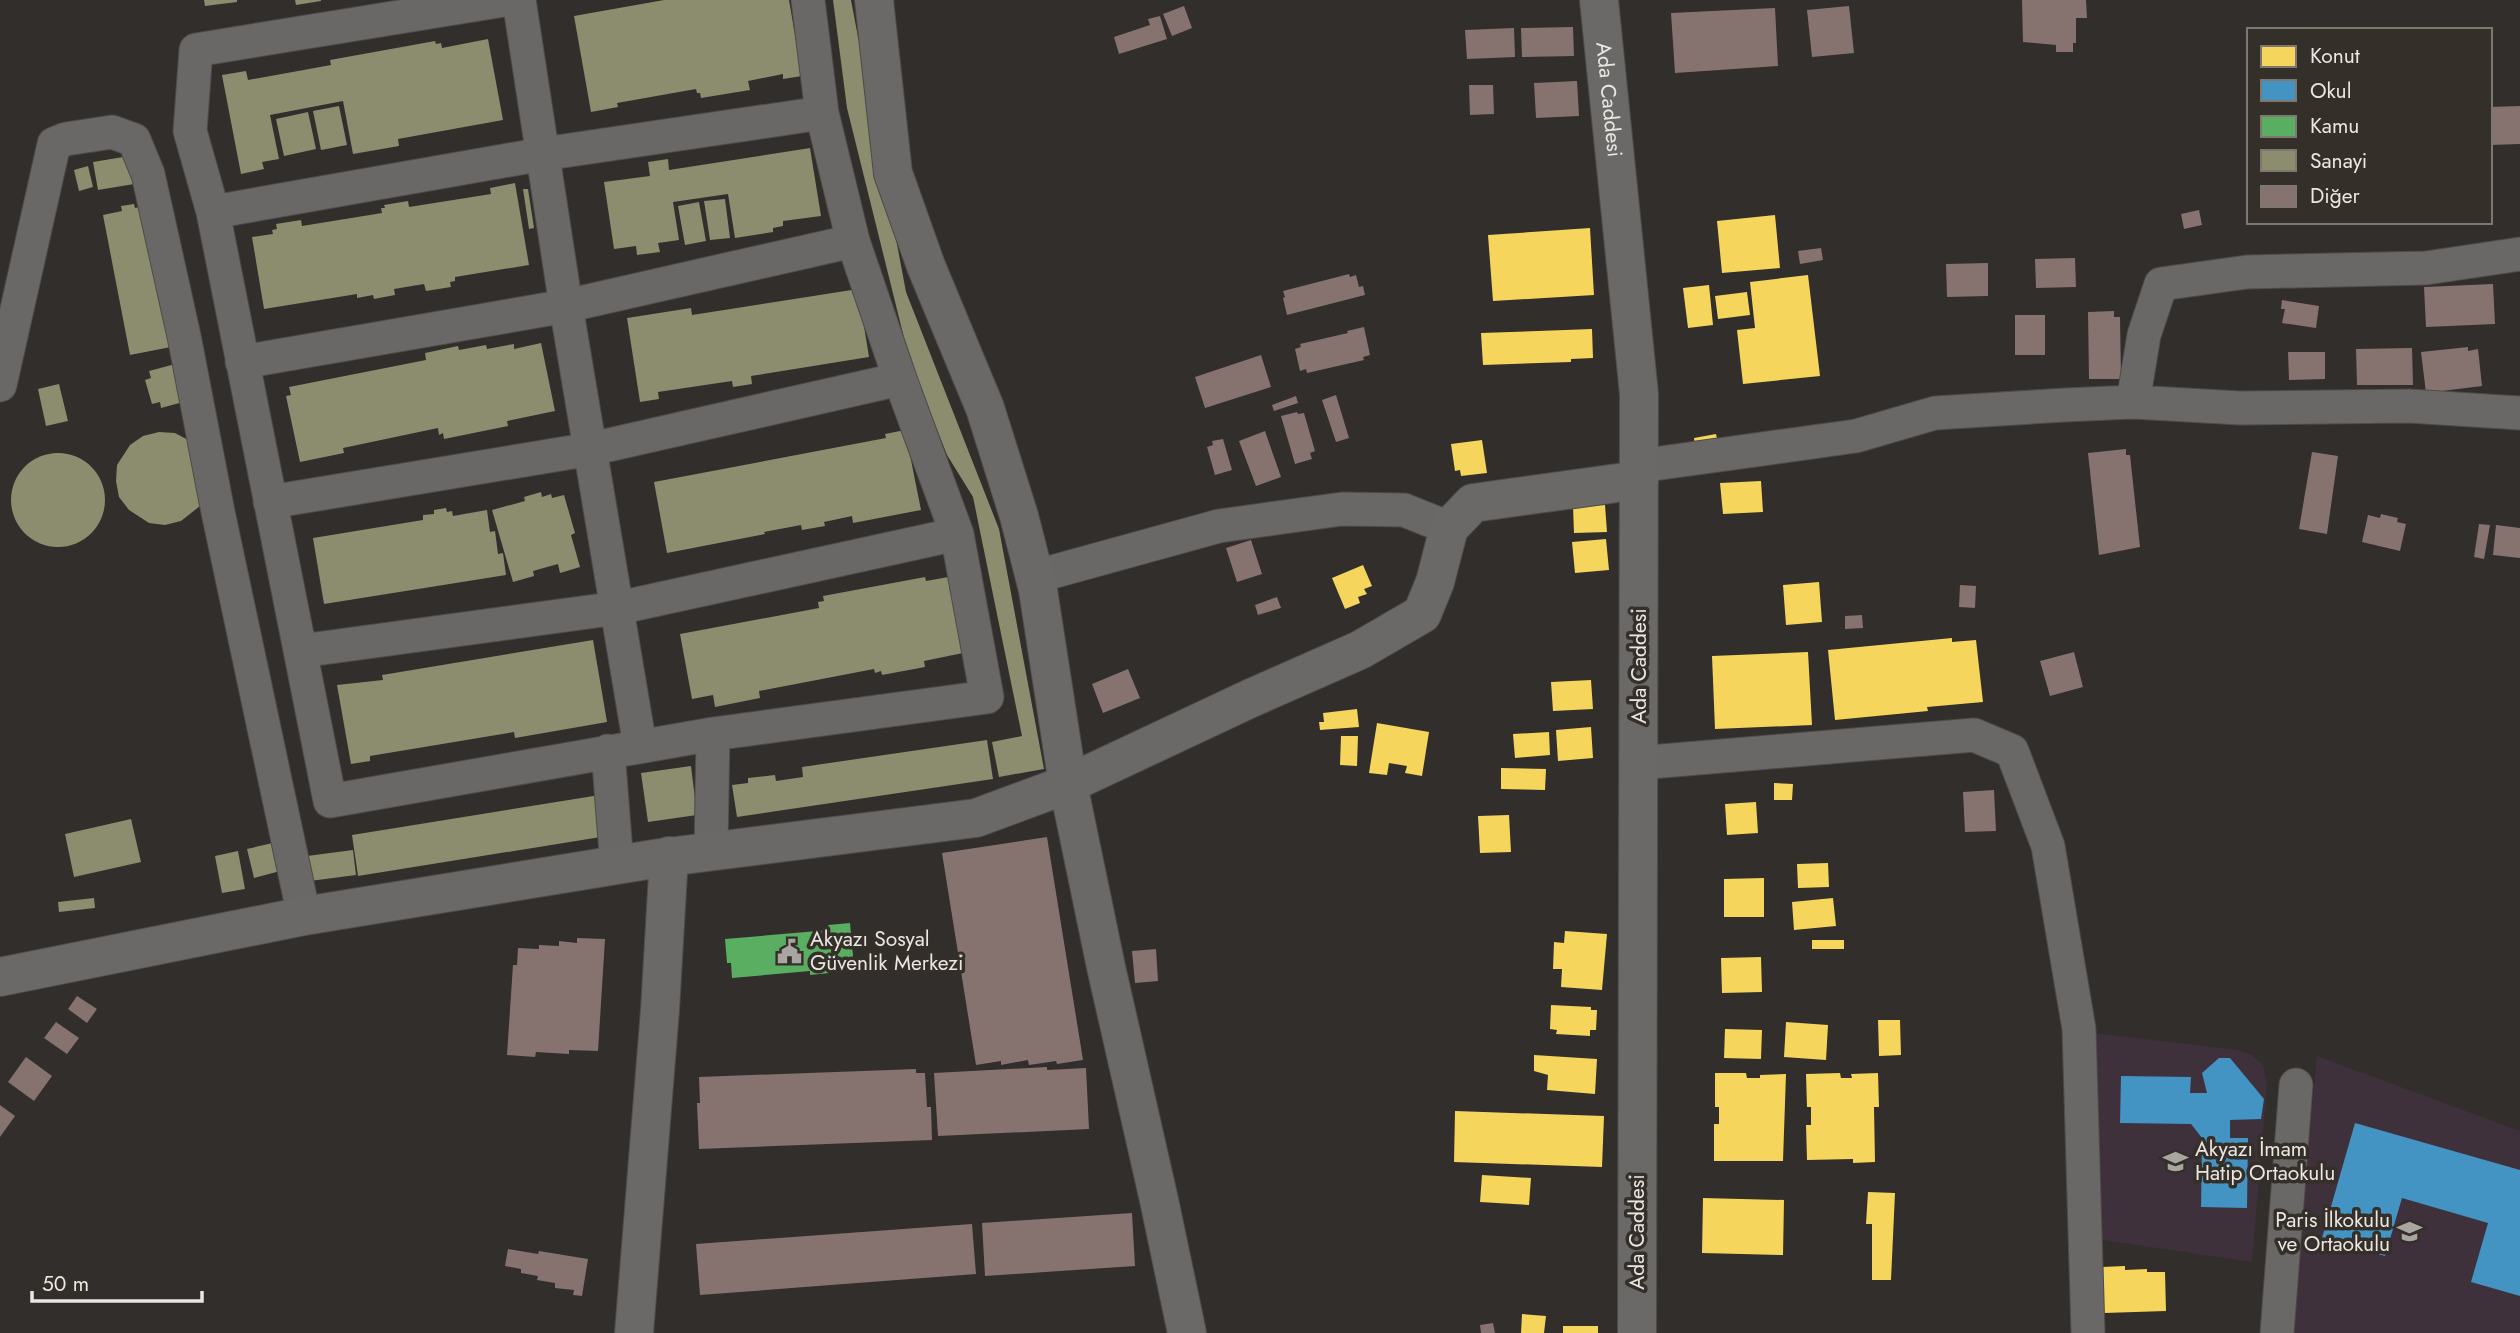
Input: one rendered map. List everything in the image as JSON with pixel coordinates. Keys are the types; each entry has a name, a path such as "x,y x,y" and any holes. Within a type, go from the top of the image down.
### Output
{"main road":[{"path":"874,0 893,173 926,266 985,408 1019,516 1034,577 1068,784 1187,1333"},
{"name":"Ada Caddesi","path":"1599,0 1639,394 1637,1333"},
{"path":"0,977 304,916 669,856 976,818 1068,784 1360,650 1422,614 1435,582 1449,528 1473,503 1639,473"},
{"path":"634,1333 660,1010 669,856"}],"street":[{"path":"505,0 196,50 190,131 213,212 330,801 713,734 987,697 957,534 853,241 822,113 808,0"},
{"path":"519,0 566,306 618,608 624,749 617,865"},
{"path":"213,212 543,154 822,113"},
{"path":"0,385 54,144 66,139 112,132 134,140 148,174 178,309 220,526 304,916"},
{"path":"242,362 566,306 853,241"},
{"path":"2133,402 2144,335 2161,284 2247,272 2426,268 2520,254"},
{"path":"270,502 591,449 900,379"},
{"path":"1639,473 1856,436 1935,414 2133,402 2240,408 2409,406 2520,412"},
{"path":"1034,577 1219,526 1342,509 1404,510 1449,528"},
{"path":"301,652 618,608 957,534"},
{"path":"711,851 713,734"},
{"path":"1638,762 1974,735 2012,751 2048,846 2079,1030 2088,1333"},
{"path":"2277,1333 2296,1084"}],"shaded area":[{"name":"Akyazı İmam Hatip Ortaokulu","path":"2087,1032 2237,1050 2252,1055 2263,1065 2267,1083 2252,1262 2090,1238"},
{"name":"Paris İlkokulu ve Ortaokulu","path":"2317,1056 2520,1131 2520,1333 2291,1333"}],"building: Konut":[{"path":"1775,215 1780,268 1722,273 1717,221"},
{"path":"1590,228 1594,295 1493,301 1488,235"},
{"path":"1808,275 1820,376 1743,384 1737,330 1755,328 1750,282"},
{"path":"1709,285 1713,325 1688,328 1683,288"},
{"path":"1747,292 1750,315 1718,319 1715,296"},
{"path":"1592,329 1593,358 1571,359 1571,362 1483,365 1481,333"},
{"path":"1716,434 1718,443 1695,447 1694,438"},
{"path":"1482,440 1487,473 1461,476 1460,470 1455,471 1451,444"},
{"path":"1761,481 1763,512 1723,514 1720,483"},
{"path":"1605,505 1607,532 1574,533 1573,506"},
{"path":"1606,539 1609,570 1575,573 1572,542"},
{"path":"1363,565 1372,586 1364,589 1367,594 1358,597 1360,603 1345,609 1332,578"},
{"path":"1819,582 1822,622 1786,625 1783,585"},
{"path":"1952,638 1952,642 1976,640 1983,702 1927,707 1928,711 1835,720 1828,650"},
{"path":"1808,652 1812,725 1715,729 1712,656"},
{"path":"1591,680 1593,709 1553,711 1551,682"},
{"path":"1357,709 1359,727 1320,730 1319,722 1324,722 1323,713"},
{"path":"1377,723 1429,732 1422,776 1405,773 1407,766 1389,763 1387,775 1369,773"},
{"path":"1591,727 1593,758 1558,761 1556,730"},
{"path":"1549,732 1550,755 1515,758 1513,734"},
{"path":"1341,736 1358,736 1357,766 1340,765"},
{"path":"1501,768 1546,769 1545,790 1501,789"},
{"path":"1774,783 1793,784 1792,800 1774,800"},
{"path":"1756,802 1758,833 1727,835 1725,804"},
{"path":"1509,815 1511,852 1480,853 1478,816"},
{"path":"1828,863 1829,887 1798,888 1797,864"},
{"path":"1764,878 1764,917 1724,917 1724,879"},
{"path":"1833,898 1836,926 1794,930 1792,902"},
{"path":"1565,931 1607,934 1602,990 1561,987 1562,969 1553,969 1554,942 1564,943"},
{"path":"1812,940 1844,940 1844,949 1812,949"},
{"path":"1761,957 1762,992 1722,993 1721,958"},
{"path":"1551,1005 1591,1007 1591,1010 1597,1010 1596,1030 1590,1030 1590,1036 1556,1034 1557,1030 1550,1029"},
{"path":"1878,1020 1900,1020 1901,1055 1879,1056"},
{"path":"1786,1022 1828,1025 1826,1060 1784,1057"},
{"path":"1725,1029 1762,1030 1761,1059 1724,1058"},
{"path":"1534,1055 1597,1059 1595,1094 1547,1090 1548,1075 1534,1071"},
{"path":"1715,1073 1746,1073 1747,1078 1786,1074 1783,1161 1714,1161 1714,1124 1719,1124 1719,1107 1715,1107"},
{"path":"1840,1073 1841,1078 1852,1078 1851,1074 1878,1073 1879,1107 1874,1107 1875,1162 1853,1163 1853,1159 1807,1160 1806,1125 1811,1125 1811,1107 1807,1107 1806,1074"},
{"path":"1455,1111 1604,1116 1602,1167 1454,1162"},
{"path":"1482,1175 1531,1178 1529,1205 1480,1202"},
{"path":"1868,1192 1895,1193 1891,1280 1872,1280 1872,1224 1866,1224"},
{"path":"1703,1198 1784,1200 1783,1255 1702,1253"},
{"path":"2125,1266 2125,1270 2165,1272 2166,1311 2104,1313 2102,1267"},
{"path":"1522,1314 1546,1316 1544,1333 1521,1333"},
{"path":"1563,1326 1598,1326 1598,1333 1563,1333"}],"building: Okul":[{"path":"2219,1058 2230,1058 2264,1099 2261,1119 2230,1120 2230,1138 2248,1138 2247,1208 2201,1207 2202,1138 2191,1124 2120,1123 2121,1076 2191,1077 2190,1093 2207,1093 2202,1073"},
{"path":"2355,1123 2520,1170 2520,1296 2471,1282 2488,1223 2402,1198 2385,1256 2322,1238"}],"building: Kamu":[{"name":"Akyazı Sosyal Güvenlik Merkezi","path":"850,923 854,967 839,968 839,972 810,975 810,971 732,978 731,963 727,963 725,939 829,930 828,925"}],"building: Sanayi":[{"path":"204,0 237,0 237,2 205,6"},
{"path":"295,0 321,0 321,1 296,5"},
{"path":"664,0 789,0 802,76 783,79 783,74 748,81 750,90 701,98 696,89 617,103 618,107 591,112 574,16"},
{"path":"833,0 851,0 906,292 999,529 1044,769 999,777 992,742 1022,736 973,497 947,455 909,358 847,108"},
{"path":"488,39 503,120 398,139 399,146 353,154 343,101 270,115 279,159 262,162 264,169 241,174 222,75 246,71 248,80 331,65 330,60 435,41 436,44 441,43 442,48"},
{"path":"339,106 347,145 321,150 313,111"},
{"path":"308,112 316,149 284,156 276,119"},
{"path":"810,148 821,216 783,221 783,226 773,228 773,232 735,238 728,194 673,202 679,240 658,243 660,252 637,255 636,246 614,249 604,182 650,176 648,162 668,159 669,170"},
{"path":"129,156 134,184 98,190 93,162"},
{"path":"88,166 93,187 79,191 74,170"},
{"path":"515,183 529,265 455,277 455,281 450,282 451,287 426,291 424,284 394,289 395,295 374,299 373,295 357,298 357,294 264,309 252,237 273,234 272,230 277,229 276,224 301,220 302,226 382,213 381,208 385,208 384,205 408,201 409,207 491,194 490,188"},
{"path":"523,189 528,189 534,228 529,229"},
{"path":"725,199 730,238 710,240 704,201"},
{"path":"699,202 706,241 685,245 678,206"},
{"path":"134,204 135,208 150,205 176,346 130,355 103,215 122,211 121,206"},
{"path":"858,289 869,357 751,376 752,384 733,387 732,381 658,392 659,399 640,402 627,318 691,308 692,315"},
{"path":"541,343 555,411 507,421 508,426 444,439 443,433 439,435 438,428 343,448 344,453 300,462 286,396 291,395 289,387 426,360 425,353 458,346 459,350 486,345 487,349 514,344 514,349"},
{"path":"179,363 183,402 161,408 160,402 152,404 145,380 151,378 149,371"},
{"path":"59,384 68,421 46,426 38,389"},
{"path":"905,430 921,510 853,523 852,516 824,522 825,526 802,530 801,525 667,553 654,482 886,438 885,434"},
{"path":"159,432 175,433 190,441 200,506 181,521 165,525 149,523 129,510 119,497 116,481 117,465 130,445 143,436"},
{"path":"49,453 67,453 92,466 102,482 105,500 102,518 92,534 67,547 49,547 24,534 11,509 11,491 24,466"},
{"path":"541,492 542,497 551,494 552,498 564,495 575,533 571,535 580,567 560,573 558,564 533,571 534,576 513,582 492,510 525,501 524,497"},
{"path":"446,508 447,512 452,511 453,516 487,510 490,532 495,531 498,554 503,553 506,575 324,604 313,538 423,520 423,515 434,514 434,510"},
{"path":"954,576 968,652 924,661 925,667 882,675 881,671 875,673 874,669 759,691 760,698 715,707 713,695 692,699 680,634 819,608 818,602 824,601 823,596 925,577 926,581"},
{"path":"593,640 607,722 515,738 514,732 370,756 370,761 351,764 337,685 383,680 382,675"},
{"path":"987,740 993,779 737,817 732,785 748,783 748,778 775,775 776,781 803,777 802,767"},
{"path":"691,766 697,815 648,822 641,773"},
{"path":"606,794 613,835 358,876 352,835"},
{"path":"131,819 141,862 74,877 65,834"},
{"path":"277,842 284,870 254,878 247,849"},
{"path":"353,850 356,875 310,881 307,856"},
{"path":"238,851 245,889 222,893 215,856"},
{"path":"94,898 95,908 59,912 58,902"}],"building: Diğer":[{"path":"2022,0 2086,0 2087,18 2076,18 2076,43 2073,43 2073,52 2056,52 2056,45 2023,42"},
{"path":"1184,6 1192,28 1172,36 1163,14"},
{"path":"1849,6 1854,53 1812,57 1807,10"},
{"path":"1775,8 1778,66 1675,73 1671,13"},
{"path":"1160,16 1167,39 1119,54 1114,37 1150,25 1148,19"},
{"path":"1573,27 1574,56 1522,57 1521,28"},
{"path":"1514,28 1515,57 1467,59 1465,30"},
{"path":"1577,81 1579,116 1536,118 1534,83"},
{"path":"1469,85 1493,85 1494,114 1470,115"},
{"path":"2520,106 2520,144 2492,145 2492,107"},
{"path":"2199,210 2202,225 2184,229 2181,214"},
{"path":"1821,248 1823,260 1800,264 1798,251"},
{"path":"2075,258 2076,287 2036,288 2035,259"},
{"path":"1988,263 1988,296 1947,297 1946,264"},
{"path":"1349,274 1350,277 1356,275 1359,287 1363,286 1365,295 1287,315 1283,291"},
{"path":"2493,284 2495,324 2426,327 2424,287"},
{"path":"2282,300 2319,306 2316,328 2282,323 2285,309 2281,309"},
{"path":"2114,311 2114,317 2120,317 2121,379 2089,379 2088,312"},
{"path":"2015,315 2045,315 2045,355 2015,355"},
{"path":"1364,327 1370,355 1363,357 1364,360 1307,373 1306,369 1300,371 1295,349 1301,347 1300,344"},
{"path":"2468,347 2468,351 2478,349 2482,386 2426,393 2421,352"},
{"path":"2412,348 2413,385 2357,385 2356,349"},
{"path":"2288,352 2325,352 2325,379 2289,380"},
{"path":"1261,355 1271,387 1205,408 1195,377"},
{"path":"1336,395 1349,438 1336,442 1322,400"},
{"path":"1296,396 1298,403 1274,411 1272,405"},
{"path":"1304,413 1315,451 1310,453 1312,459 1295,464 1281,416"},
{"path":"1265,431 1281,477 1256,486 1239,441"},
{"path":"1223,439 1232,470 1215,475 1207,447 1213,445 1212,441"},
{"path":"2126,449 2126,455 2130,455 2140,547 2099,555 2088,453"},
{"path":"2312,452 2338,456 2327,534 2299,529"},
{"path":"2381,514 2398,518 2397,522 2406,524 2400,551 2362,542 2368,515 2380,518"},
{"path":"2479,524 2490,525 2484,559 2474,557"},
{"path":"2496,525 2520,528 2520,558 2493,555"},
{"path":"1251,540 1262,574 1237,582 1226,548"},
{"path":"1960,585 1976,586 1975,608 1959,607"},
{"path":"1277,597 1281,608 1258,615 1255,605"},
{"path":"1862,615 1863,628 1845,629 1845,616"},
{"path":"2074,652 2083,687 2050,696 2040,661"},
{"path":"1128,669 1140,698 1103,713 1092,684"},
{"path":"1994,790 1996,831 1965,832 1963,792"},
{"path":"1047,837 1083,1060 1029,1065 1028,1060 1001,1065 1001,1061 976,1065 942,853"},
{"path":"577,938 605,939 598,1051 569,1050 569,1054 536,1052 535,1057 507,1055 513,965 517,965 518,948 559,946 559,941 577,943"},
{"path":"1156,949 1158,981 1135,983 1132,951"},
{"path":"77,996 97,1009 87,1023 68,1009"},
{"path":"56,1022 79,1038 67,1054 44,1038"},
{"path":"26,1057 52,1076 34,1101 8,1082"},
{"path":"1047,1067 1047,1070 1086,1068 1089,1129 938,1136 934,1073"},
{"path":"916,1069 916,1073 925,1073 927,1107 931,1107 932,1140 699,1149 699,1077"},
{"path":"0,1105 15,1116 0,1137"},
{"path":"1132,1213 1135,1266 985,1276 982,1223"},
{"path":"972,1224 976,1274 700,1295 696,1244"},
{"path":"508,1249 588,1259 582,1296 573,1295 574,1290 555,1288 555,1283 537,1280 538,1276 521,1273 521,1269 505,1266"},
{"path":"1493,1323 1495,1333 1481,1333 1480,1325"}],"place":[{"name":"Akyazı Sosyal Güvenlik Merkezi","path":"790,951"},
{"name":"Akyazı İmam Hatip Ortaokulu","path":"2175,1161"},
{"name":"Paris İlkokulu ve Ortaokulu","path":"2410,1232"}]}
